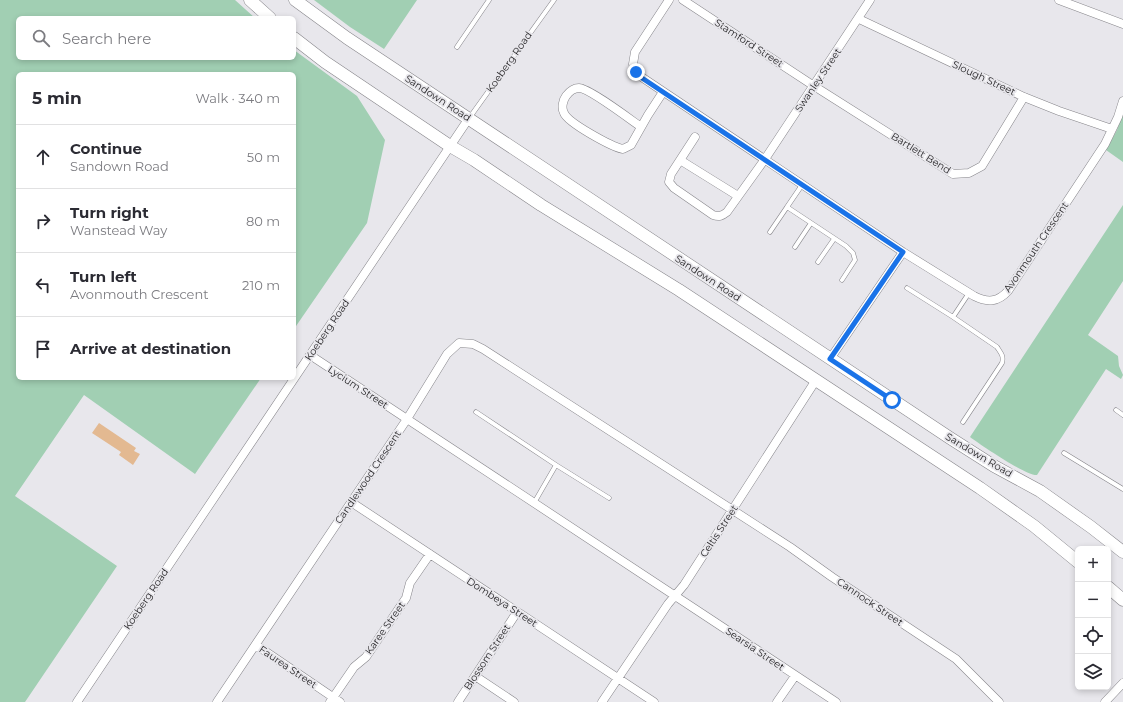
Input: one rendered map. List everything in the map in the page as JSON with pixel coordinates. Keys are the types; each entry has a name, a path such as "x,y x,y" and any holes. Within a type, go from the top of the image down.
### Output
{"main road":[{"path":"250,0 268,16"},
{"name":"Sandown Road","path":"295,0 347,38 830,359 988,462 1040,491 1086,523 1123,552"},
{"path":"296,40 324,62 450,146 474,160 541,205 679,290 980,488 1034,526 1075,560"},
{"path":"1111,590 1123,600"}],"street":[{"name":"Avonmouth Crescent","path":"669,0 636,48 633,64 638,74 903,252 983,300 993,301 1001,298 1008,291 1101,151 1118,116 1123,101"},
{"name":"Stamford Street","path":"683,0 814,86"},
{"name":"Swanley Street","path":"680,160 668,182 670,185 713,215 723,215 727,212 765,159 859,19 870,0"},
{"path":"1059,0 1123,24"},
{"name":"Slough Street","path":"859,19 1024,97 1112,129"},
{"name":"Bartlett Bend","path":"814,86 949,172 959,174 969,173 982,166 1024,97"},
{"path":"641,127 600,99 580,88 574,89 566,96 562,106 566,118 596,137 623,149 631,145 663,92"},
{"name":"Koeberg Road","path":"296,376 469,118"},
{"path":"695,137 680,160 738,196"},
{"path":"830,359 903,252"},
{"name":"Cannock Street","path":"406,419 447,354 459,343 473,344 733,510 956,659 999,702"},
{"name":"Lycium Street","path":"310,355 406,419"},
{"name":"Koeberg Road","path":"76,702 293,380"},
{"name":"Celtis Street","path":"602,702 684,585 816,380"},
{"name":"Candlewood Crescent","path":"217,702 406,419 675,596"},
{"name":"Dombeya Street","path":"351,502 654,702"},
{"name":"Karee Street","path":"334,700 354,667 366,657 406,598 410,583 430,554"},
{"name":"Searsia Street","path":"675,596 836,702"},
{"name":"Blossom Street","path":"458,702 517,612"},
{"name":"Faurea Street","path":"256,645 334,700"},
{"path":"475,676 514,702"},
{"path":"778,702 795,676"},
{"path":"1105,702 1123,683"}],"lane":[{"path":"457,47 489,0"},
{"name":"Koeberg Road","path":"469,118 554,0"},
{"path":"770,232 802,185"},
{"path":"787,207 851,250 855,260 842,280"},
{"path":"795,247 811,223"},
{"path":"818,262 834,238"},
{"path":"907,288 997,348 1002,354 1002,363 963,422"},
{"path":"953,318 970,293"},
{"path":"1116,410 1123,415"},
{"path":"476,412 609,498"},
{"path":"1064,453 1123,489"},
{"path":"534,503 556,465"}],"green space":[{"path":"0,0 235,0 253,16 16,16 16,60 296,60 296,51 357,96 385,140 367,223 296,326 296,72 16,72 16,380 260,380 195,474 84,395 15,496 117,566 25,702 0,702"},
{"path":"314,0 417,0 384,49 350,27"},
{"path":"1123,114 1123,162 1106,150 1117,130"},
{"path":"1123,205 1123,281 1088,335 1118,356 1119,366 1123,375 1121,379 1106,369 1037,475 1031,474 1023,471 970,437"}],"building":[{"path":"99,423 136,448 134,451 140,454 133,465 119,455 121,452 92,433"}],"route":[{"path":"636,72 642,78 903,252 830,359 892,400"}]}
